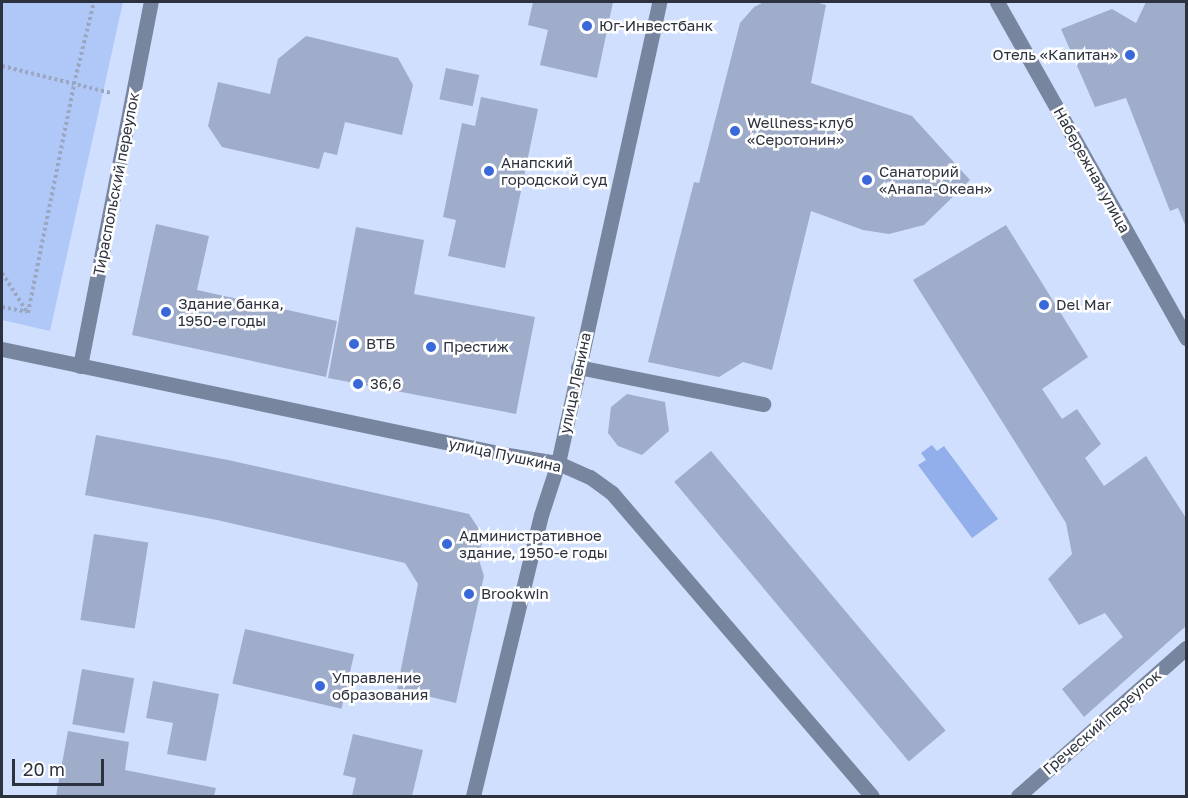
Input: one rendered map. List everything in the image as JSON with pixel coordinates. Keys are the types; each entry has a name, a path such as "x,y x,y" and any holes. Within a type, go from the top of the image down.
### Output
{"street":[{"name":"Тираспольский переулок","path":"80,366 151,2"},
{"name":"улица Ленина","path":"472,796 541,515 558,463 659,2"},
{"name":"Набережная улица","path":"997,2 1186,338"},
{"name":"улица Пушкина","path":"2,349 503,454 558,463 590,477 612,493 872,796"},
{"path":"578,367 763,404"},
{"name":"Греческий переулок","path":"1018,796 1186,648"}],"path":[{"path":"28,313 74,84 94,2"},
{"path":"2,66 132,98"},
{"path":"2,273 28,313"},
{"path":"2,307 28,313"}],"shaded area":[{"path":"2,2 123,2 50,331 2,320"},
{"path":"932,445 937,451 944,446 998,519 972,538 918,465 926,460 921,453"}],"building":[{"path":"533,2 613,2 597,78 540,65 548,30 528,25"},
{"path":"764,2 815,2 826,5 811,83 912,116 970,180 924,225 889,234 863,230 811,211 772,370 743,362 719,377 648,362 694,182 699,183 740,23 754,7"},
{"path":"1146,2 1186,2 1186,227 1178,208 1170,211 1126,98 1095,107 1061,29 1112,9 1136,23"},
{"path":"306,36 398,58 413,85 402,135 345,122 337,155 324,152 319,169 222,147 208,126 218,82 270,94 278,59"},
{"path":"446,68 479,75 473,106 439,99"},
{"name":"Анапский городской суд","path":"481,97 538,109 505,268 448,256 456,220 443,217 462,123 475,126"},
{"path":"156,224 209,236 197,290 337,321 326,377 132,335"},
{"path":"1006,225 1088,357 1042,389 1062,419 1077,409 1101,444 1085,458 1104,486 1146,456 1186,518 1186,626 1084,717 1062,689 1123,637 1105,613 1079,625 1048,579 1072,554 1066,523 913,280"},
{"name":"Престиж","path":"356,227 424,240 414,294 535,317 516,414 328,378"},
{"path":"627,394 665,402 669,431 642,455 618,446 608,433 611,407"},
{"path":"96,435 228,460 469,514 483,535 479,560 484,576 456,703 397,689 418,584 405,563 217,520 85,495"},
{"path":"711,451 946,731 909,761 674,482"},
{"path":"94,534 148,543 135,629 80,620"},
{"path":"245,629 354,654 342,709 232,684"},
{"path":"82,669 134,678 124,733 72,724"},
{"path":"153,681 219,694 206,761 167,754 173,723 146,718"},
{"path":"68,731 129,742 125,770 216,788 214,796 56,796"},
{"path":"353,734 423,750 412,796 352,796 356,778 343,775"}],"place":[{"name":"Юг-Инвестбанк","path":"587,26"},
{"name":"Отель «Капитан»","path":"1130,55"},
{"name":"Wellness-клуб «Серотонин»","path":"735,131"},
{"name":"Анапский городской суд","path":"489,171"},
{"name":"Санаторий «Анапа-Океан»","path":"867,180"},
{"name":"Del Mar","path":"1044,305"},
{"name":"Здание банка, 1950-е годы","path":"166,312"},
{"name":"ВТБ","path":"354,344"},
{"name":"Престиж","path":"431,347"},
{"name":"36,6","path":"358,384"},
{"name":"Административное здание, 1950-е годы","path":"447,544"},
{"name":"Brookwin","path":"469,594"},
{"name":"Управление образования","path":"320,686"}]}
